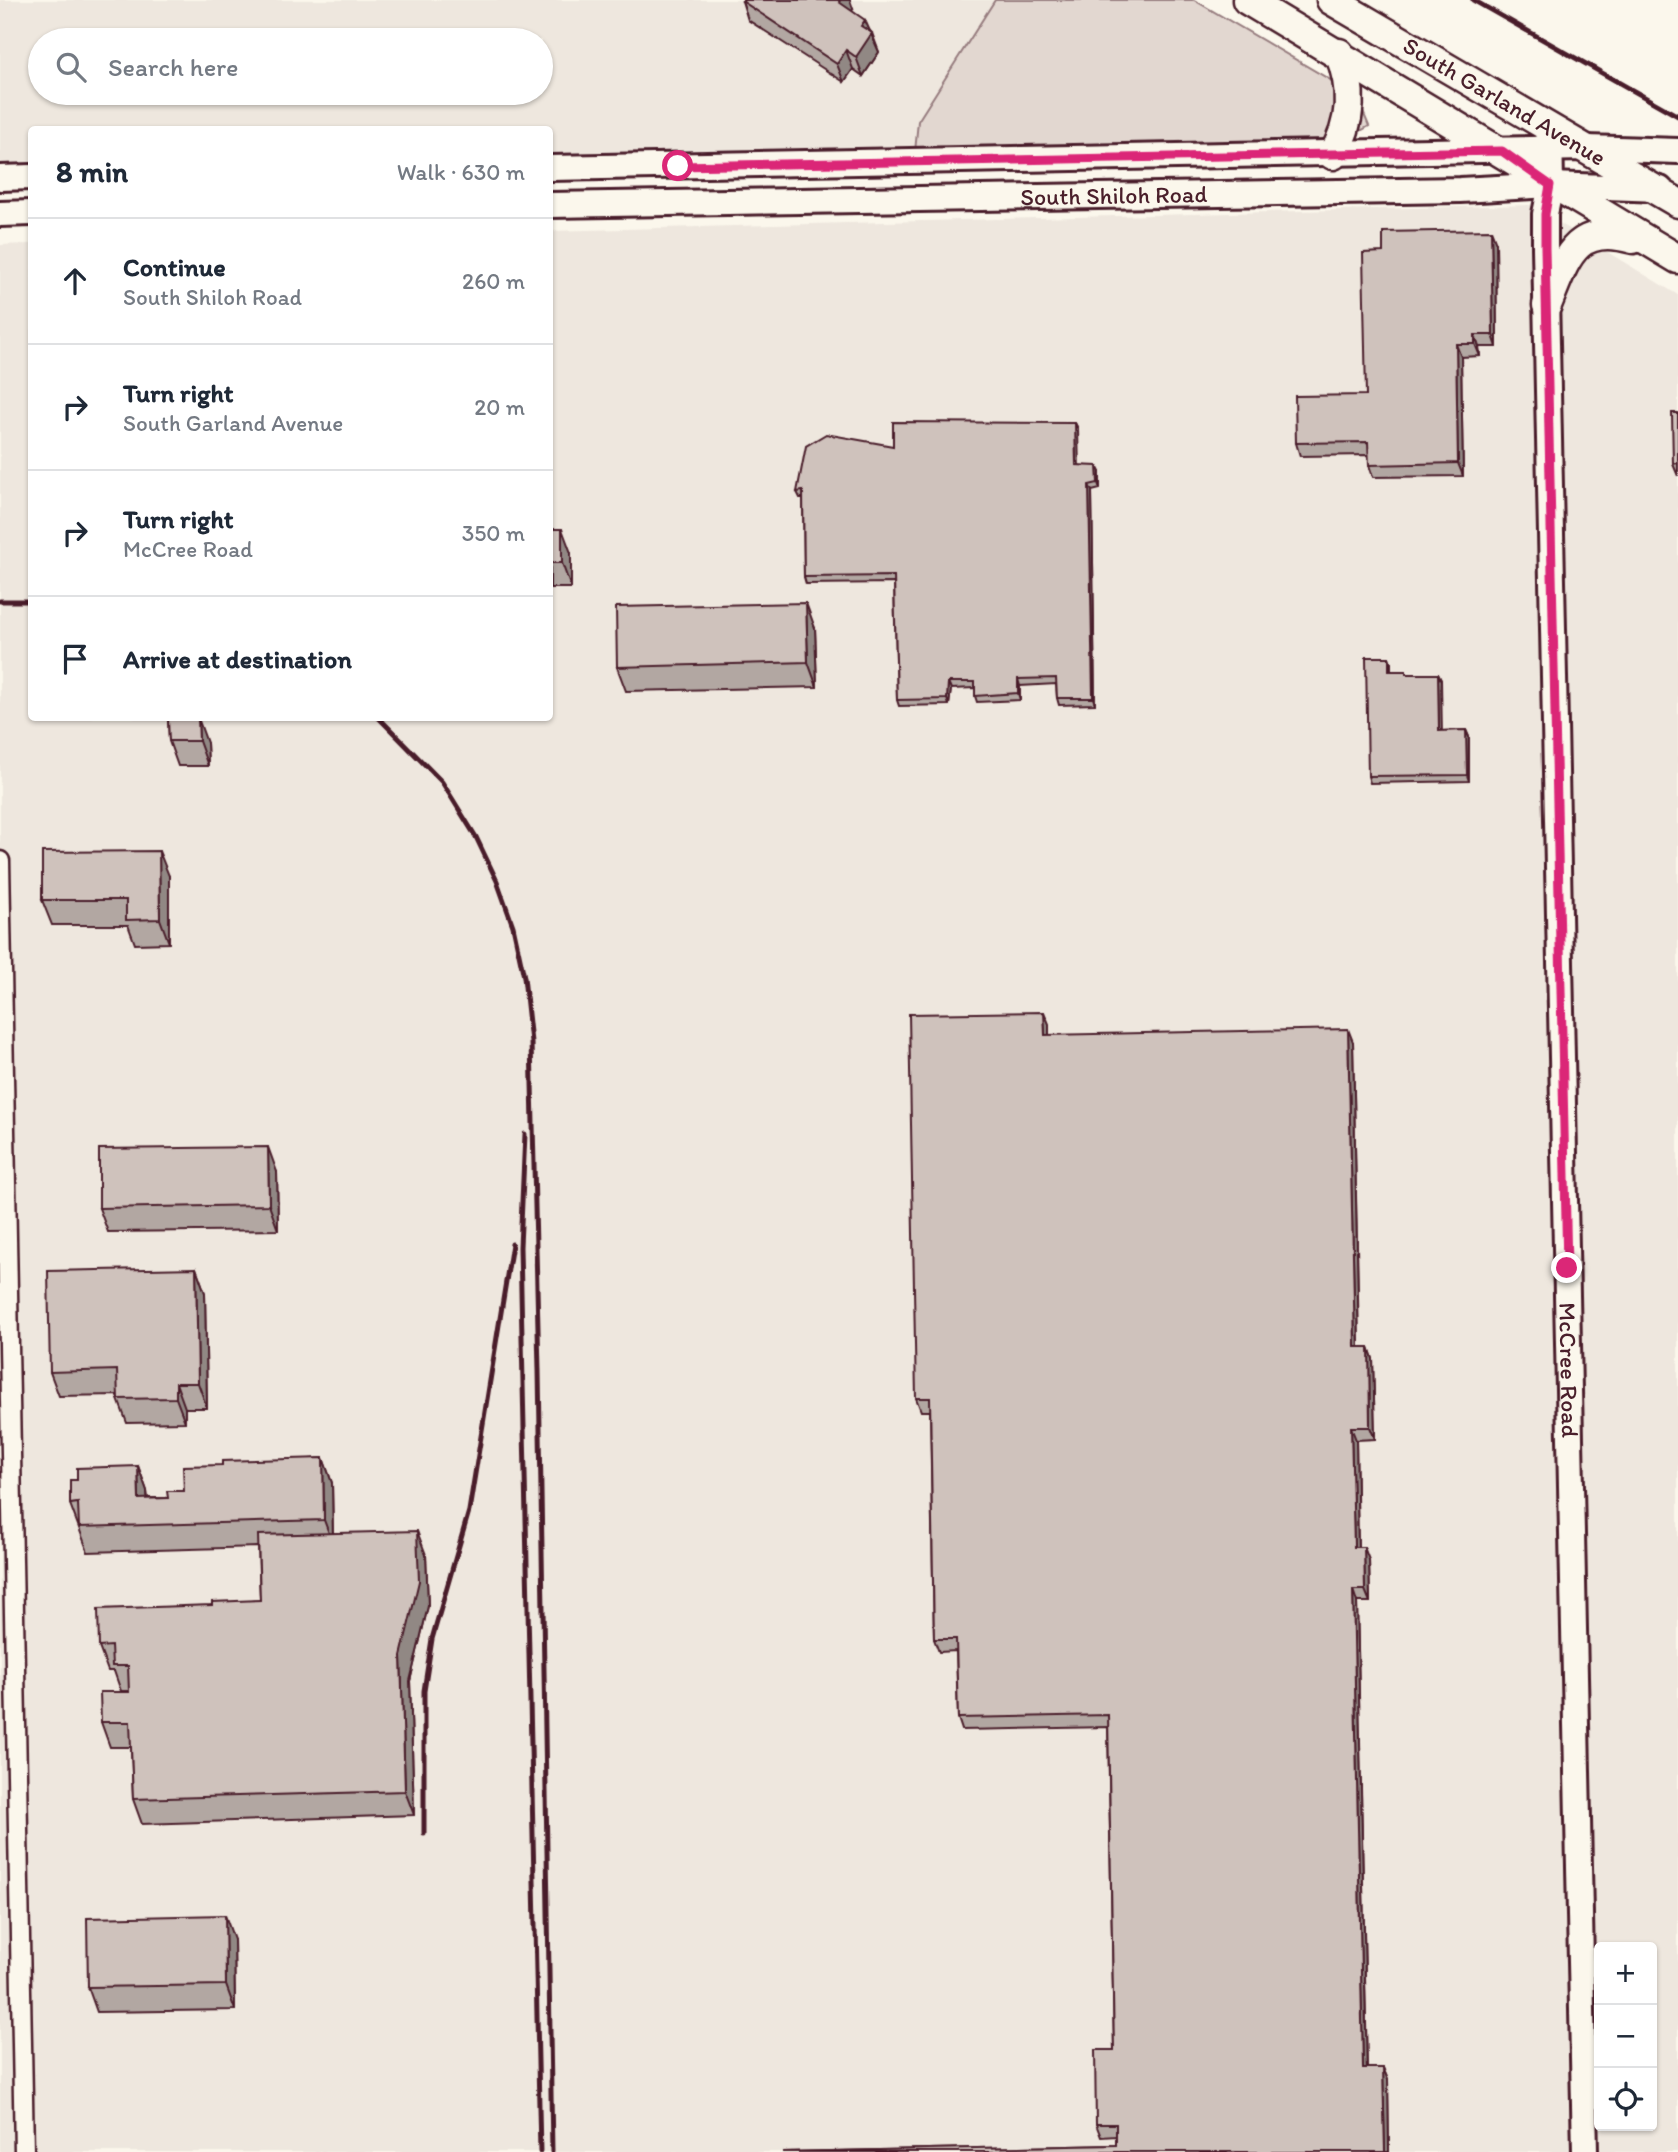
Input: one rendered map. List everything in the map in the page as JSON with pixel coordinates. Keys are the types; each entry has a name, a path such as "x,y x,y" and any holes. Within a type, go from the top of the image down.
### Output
{"main road":[{"name":"South Garland Avenue","path":"1247,0 1502,151 1550,185 1666,252"},
{"name":"South Garland Avenue","path":"1331,0 1550,138 1587,148 1671,194"},
{"path":"1333,155 1349,112 1348,82 1339,53"},
{"name":"South Shiloh Road","path":"553,169 1502,151 1550,138"},
{"name":"McCree Road","path":"1550,138 1550,185 1545,214 1585,2152"},
{"path":"1587,148 1678,150"},
{"path":"613,167 614,204"},
{"path":"647,167 647,203"},
{"path":"0,178 28,177"},
{"name":"South Shiloh Road","path":"553,205 1460,190 1550,185 1671,194"},
{"path":"0,214 28,214"},
{"path":"1547,304 1562,268 1583,239 1598,234 1614,234 1666,252"}],"street":[{"path":"0,861 24,2152"}],"shaded area":[{"path":"0,0 995,0 918,121 915,152 553,158 553,126 28,126 28,166 0,166"},
{"path":"995,0 1194,0 1356,95 1369,126 1336,145 915,152 918,121"},
{"path":"1530,205 1678,295 1678,2152 0,2152 0,245 28,244 28,721 553,721 553,231"}],"building":[{"path":"743,0 840,0 839,2 865,20 861,26 872,33 856,57 846,50 837,64"},
{"path":"1491,230 1493,335 1475,335 1475,344 1456,344 1458,463 1369,465 1368,442 1296,443 1295,396 1366,395 1363,253 1383,252 1383,232"},
{"path":"1672,413 1678,413 1678,463 1673,464"},
{"path":"893,422 1075,423 1076,465 1097,466 1098,483 1089,485 1093,698 1057,698 1056,678 1018,679 1018,693 975,696 975,682 948,682 947,699 897,700 894,576 804,577 803,491 797,492 806,446 826,434 893,446"},
{"path":"553,529 562,529 562,563 553,563"},
{"path":"806,603 808,662 617,667 616,607"},
{"path":"1366,657 1389,657 1389,671 1438,674 1439,731 1466,730 1467,775 1368,776"},
{"path":"168,721 198,721 199,741 169,741"},
{"path":"159,851 160,919 126,920 126,900 42,900 42,852"},
{"path":"1044,1012 1045,1035 1348,1029 1355,1347 1369,1347 1370,1427 1351,1427 1354,1547 1364,1547 1365,1590 1353,1590 1363,2068 1383,2068 1385,2152 782,2152 1116,2145 1116,2124 1096,2124 1095,2050 1114,2050 1108,1715 958,1718 956,1639 934,1639 930,1398 916,1398 909,1014"},
{"path":"268,1147 269,1205 99,1208 99,1149"},
{"path":"196,1268 198,1383 176,1383 176,1398 118,1399 117,1370 50,1372 48,1271"},
{"path":"323,1458 324,1520 79,1527 78,1503 70,1504 70,1480 77,1480 77,1468 138,1466 139,1499 168,1498 167,1491 184,1491 183,1466 222,1465 222,1461"},
{"path":"417,1531 419,1581 401,1656 405,1791 133,1799 130,1722 101,1722 100,1692 129,1692 128,1666 112,1666 111,1646 99,1647 98,1609 212,1605 212,1602 260,1600 258,1535"},
{"path":"225,1915 226,1985 88,1987 87,1918"}],"railway":[{"path":"1473,0 1678,116"},
{"path":"0,601 28,601"},
{"path":"382,721 442,782 476,837 497,881 513,926 524,977 531,1042 539,1370 552,2152"},
{"path":"525,1134 520,1247 540,2152"},
{"path":"424,1833 424,1691 432,1639 469,1511 512,1244"}],"route":[{"path":"678,166 1502,151 1550,185 1545,214 1545,248 1567,1268"}]}
